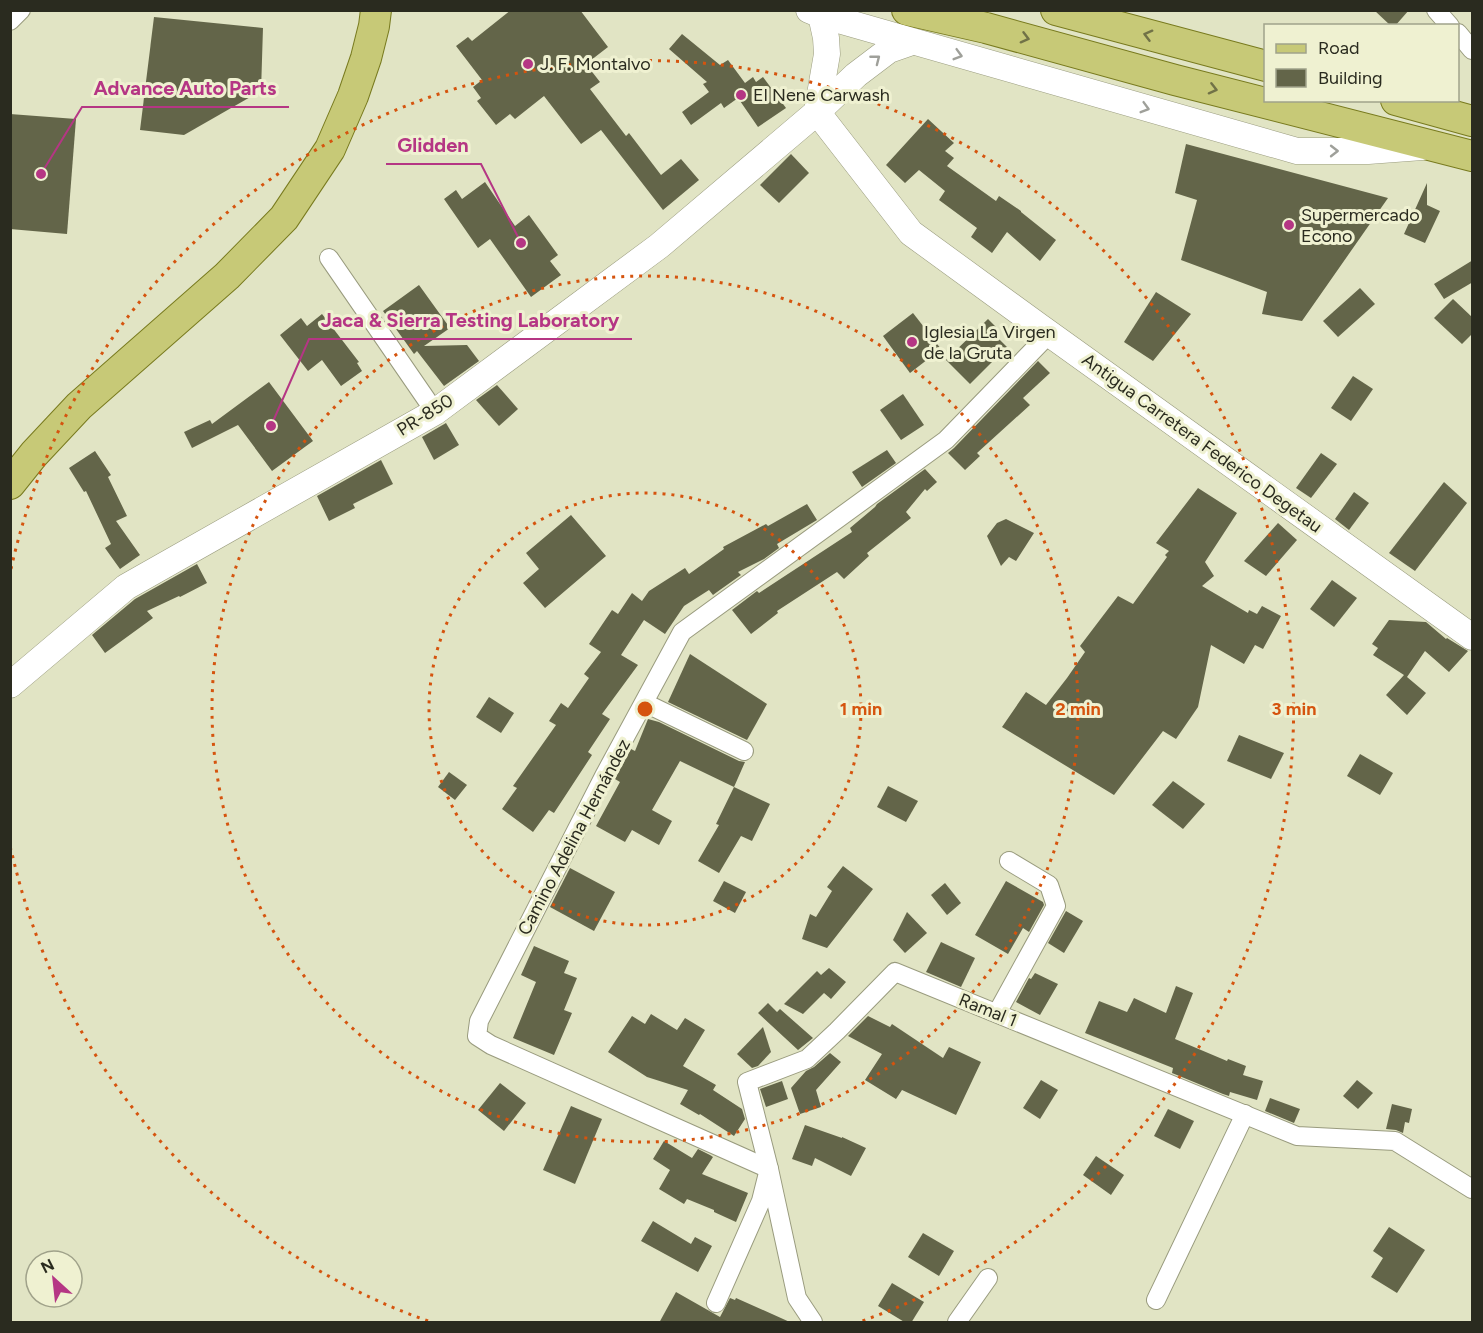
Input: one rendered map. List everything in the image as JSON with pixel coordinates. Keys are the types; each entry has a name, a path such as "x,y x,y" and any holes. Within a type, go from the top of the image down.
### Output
{"main road":[{"path":"907,10 986,28 1175,80 1473,156"},
{"path":"1056,10 1264,65"},
{"path":"10,484 34,454 79,406 227,276 284,218 330,149 357,86 377,14"},
{"path":"1403,102 1473,121"}],"street":[{"path":"10,21 21,10"},
{"path":"1436,10 1448,24"},
{"path":"815,13 1297,151 1368,151 1433,146"},
{"path":"815,13 826,38 827,54 817,112"},
{"path":"1459,34 1473,50"},
{"name":"PR-850","path":"11,685 126,587 435,412 659,246 817,112 856,75 889,50 912,42"},
{"name":"Antigua Carretera Federico Degetau","path":"817,112 910,233 1473,637"},
{"path":"329,258 435,412"},
{"name":"Camino Adelina Hernández","path":"769,1169 491,1046 477,1035 479,1021 604,776 682,632 946,440 1048,334"},
{"path":"645,703 744,751"},
{"path":"997,1013 1056,906 1049,885 1009,861"},
{"name":"Ramal 1","path":"716,1303 761,1201 769,1169 747,1082 807,1059 895,972 1296,1136 1395,1142 1473,1189"},
{"path":"1156,1300 1245,1114"},
{"path":"769,1169 797,1298 813,1323"},
{"path":"957,1323 988,1278"}],"building":[{"name":"J. F. Montalvo","path":"511,10 580,10 608,47 586,64 600,82 590,89 626,136 629,133 661,175 681,159 699,180 663,210 601,130 581,144 544,96 515,119 510,114 496,125 477,101 481,98 473,87 482,80 456,46 468,37 472,41"},
{"path":"1374,10 1409,10 1397,24 1389,24"},
{"path":"154,17 263,28 261,91 184,135 140,130"},
{"name":"El Nene Carwash","path":"682,34 720,65 728,60 745,83 753,77 756,82 763,77 786,108 758,127 738,98 724,108 721,103 691,125 682,112 709,92 703,84 707,82 669,49"},
{"path":"10,114 76,119 67,234 10,229"},
{"path":"928,119 954,143 945,151 954,158 947,166 996,201 999,196 1056,240 1040,261 1007,232 992,253 971,237 977,228 939,200 945,191 919,170 905,183 886,165"},
{"path":"1186,144 1388,198 1302,321 1262,314 1267,292 1181,260 1197,200 1175,193"},
{"path":"791,154 809,173 779,203 760,185"},
{"path":"485,182 515,226 529,215 558,255 550,261 561,275 531,297 490,239 478,248 444,199 456,190 462,199"},
{"path":"1427,183 1427,205 1440,211 1425,243 1404,234"},
{"path":"1473,260 1473,282 1444,299 1434,284"},
{"path":"419,285 450,328 424,346 467,345 479,361 444,386 417,351 414,354 383,311"},
{"path":"1360,288 1375,304 1338,337 1323,321"},
{"path":"1156,292 1191,314 1153,361 1124,342"},
{"path":"1453,299 1473,318 1473,333 1462,344 1434,318"},
{"name":"Iglesia La Virgen de la Gruta","path":"913,313 941,349 910,373 883,336"},
{"path":"322,314 359,362 357,363 362,371 341,386 322,360 308,371 280,335 301,318 307,326"},
{"path":"988,319 999,330 995,335 1007,347 970,384 946,360"},
{"path":"1038,361 1050,373 1023,398 1030,405 977,453 980,456 965,470 948,453"},
{"path":"1353,376 1373,389 1351,421 1331,408"},
{"path":"269,382 313,441 272,471 238,425 192,448 184,432 210,420 212,424"},
{"path":"497,385 518,409 499,426 476,400"},
{"path":"903,394 924,425 901,440 880,410"},
{"path":"446,423 459,445 434,460 422,437"},
{"path":"887,450 896,463 862,487 852,472"},
{"path":"95,451 111,475 108,477 127,516 116,521 140,555 120,569 105,548 111,544 86,491 84,492 69,468"},
{"path":"1321,453 1337,464 1311,498 1296,488"},
{"path":"381,460 393,484 353,504 355,508 329,521 317,496"},
{"path":"925,469 937,482 927,491 925,489 906,512 911,518 867,553 869,556 844,579 837,572 777,611 778,613 751,634 732,610 757,591 759,593 852,532 850,528 877,504"},
{"path":"1444,482 1467,503 1415,571 1389,553"},
{"path":"1198,488 1237,513 1205,562 1214,576 1202,586 1248,613 1249,610 1257,614 1262,606 1281,616 1263,649 1255,645 1244,664 1211,645 1198,707 1176,739 1163,731 1114,795 1002,727 1026,692 1046,705 1085,652 1080,646 1118,596 1133,604 1167,557 1165,555 1169,551 1156,543"},
{"path":"1354,492 1369,503 1349,530 1335,519"},
{"path":"807,504 817,520 777,544 779,548 764,559 738,572 741,575 713,595 709,590 684,606 665,634 644,620 621,655 638,665 602,714 610,719 588,752 592,755 554,813 549,810 533,832 502,809 517,788 513,786 556,725 549,721 561,703 568,708 589,678 584,674 601,652 589,644 612,610 618,614 632,593 642,601 649,591 685,568 689,574 724,549 723,547 766,524 768,526"},
{"path":"571,515 606,556 545,608 523,583 539,569 526,553"},
{"path":"1006,519 1034,533 1016,561 1009,557 1001,566 987,536 997,523"},
{"path":"1278,523 1297,540 1266,576 1244,561"},
{"path":"197,564 207,583 147,611 153,618 105,653 92,635 135,599"},
{"path":"1332,580 1357,598 1334,627 1310,609"},
{"path":"1389,620 1426,622 1446,639 1468,651 1449,672 1425,651 1407,677 1426,693 1407,715 1386,695 1404,675 1373,655 1378,648 1372,644"},
{"path":"690,654 767,704 747,740 668,702"},
{"path":"489,697 514,713 501,733 476,717"},
{"path":"648,719 745,762 734,787 680,761 652,810 672,821 659,845 632,830 625,842 596,826 620,782 615,779 631,749 635,751"},
{"path":"1239,735 1284,753 1271,779 1227,761"},
{"path":"1360,754 1393,773 1380,795 1347,776"},
{"path":"449,772 467,785 455,800 438,787"},
{"path":"1173,781 1205,804 1183,829 1152,805"},
{"path":"888,786 918,801 906,822 877,807"},
{"path":"734,787 770,804 752,841 741,836 719,873 698,861 719,825 716,824"},
{"path":"843,866 873,889 827,948 802,939 810,914 816,917 832,891 827,887"},
{"path":"570,868 615,892 594,931 550,907"},
{"path":"724,881 746,892 735,913 713,901"},
{"path":"1006,881 1043,902 1044,905 1029,932 1023,928 1008,954 975,935"},
{"path":"945,883 961,903 947,915 931,895"},
{"path":"1066,911 1083,921 1064,953 1048,943"},
{"path":"907,912 927,933 905,953 893,940"},
{"path":"941,942 975,958 961,987 926,972"},
{"path":"534,946 569,961 564,973 577,978 564,1010 572,1013 554,1055 513,1038 536,982 521,975"},
{"path":"829,968 846,982 831,999 824,993 803,1014 784,1004 817,971 821,975"},
{"path":"1035,973 1058,984 1040,1015 1016,1002 1029,978 1031,979"},
{"path":"1176,986 1193,993 1175,1039 1227,1061 1228,1059 1246,1066 1243,1075 1263,1081 1257,1100 1230,1092 1229,1096 1223,1094 1172,1073 1173,1068 1085,1033 1099,1001 1127,1012 1134,998 1166,1013"},
{"path":"768,1003 777,1012 780,1009 813,1038 798,1050 758,1013"},
{"path":"651,1014 677,1030 685,1018 705,1030 683,1066 716,1085 713,1090 742,1109 745,1119 734,1136 680,1104 688,1090 647,1077 608,1052 632,1016 645,1024"},
{"path":"868,1016 890,1027 892,1024 943,1058 949,1047 981,1062 956,1115 902,1090 896,1099 865,1080 882,1054 848,1036"},
{"path":"763,1027 771,1052 758,1066 752,1068 737,1054"},
{"path":"830,1053 841,1062 816,1090 821,1107 800,1114 791,1088 806,1071"},
{"path":"1041,1080 1058,1090 1040,1119 1023,1108"},
{"path":"1357,1080 1373,1093 1358,1109 1343,1096"},
{"path":"782,1081 788,1099 766,1107 760,1089"},
{"path":"500,1083 526,1103 504,1131 478,1110"},
{"path":"1270,1098 1300,1109 1294,1123 1265,1111"},
{"path":"1392,1104 1412,1109 1409,1123 1405,1122 1403,1133 1386,1129"},
{"path":"571,1106 602,1119 575,1184 543,1170"},
{"path":"1168,1109 1194,1121 1180,1149 1154,1136"},
{"path":"805,1125 842,1137 866,1148 851,1176 815,1158 812,1166 792,1159"},
{"path":"664,1141 692,1158 698,1149 710,1155 713,1157 702,1174 748,1193 736,1222 687,1199 684,1204 659,1189 670,1170 653,1159"},
{"path":"1096,1156 1124,1175 1111,1195 1083,1175"},
{"path":"653,1221 691,1244 695,1237 712,1246 698,1272 641,1241"},
{"path":"1389,1227 1425,1250 1397,1293 1371,1277 1383,1258 1373,1251"},
{"path":"923,1233 954,1251 939,1276 908,1257"},
{"path":"892,1283 924,1302 911,1323 906,1323 878,1306"},
{"path":"676,1292 720,1317 730,1298 735,1300 736,1298 792,1323 659,1323"}],"place":[{"name":"J. F. Montalvo","path":"528,64"},
{"name":"El Nene Carwash","path":"741,95"},
{"name":"Advance Auto Parts","path":"41,174"},
{"name":"Supermercado Econo","path":"1289,225"},
{"name":"Glidden","path":"521,243"},
{"name":"Iglesia La Virgen de la Gruta","path":"912,342"},
{"name":"Jaca & Sierra Testing Laboratory","path":"271,426"}]}
